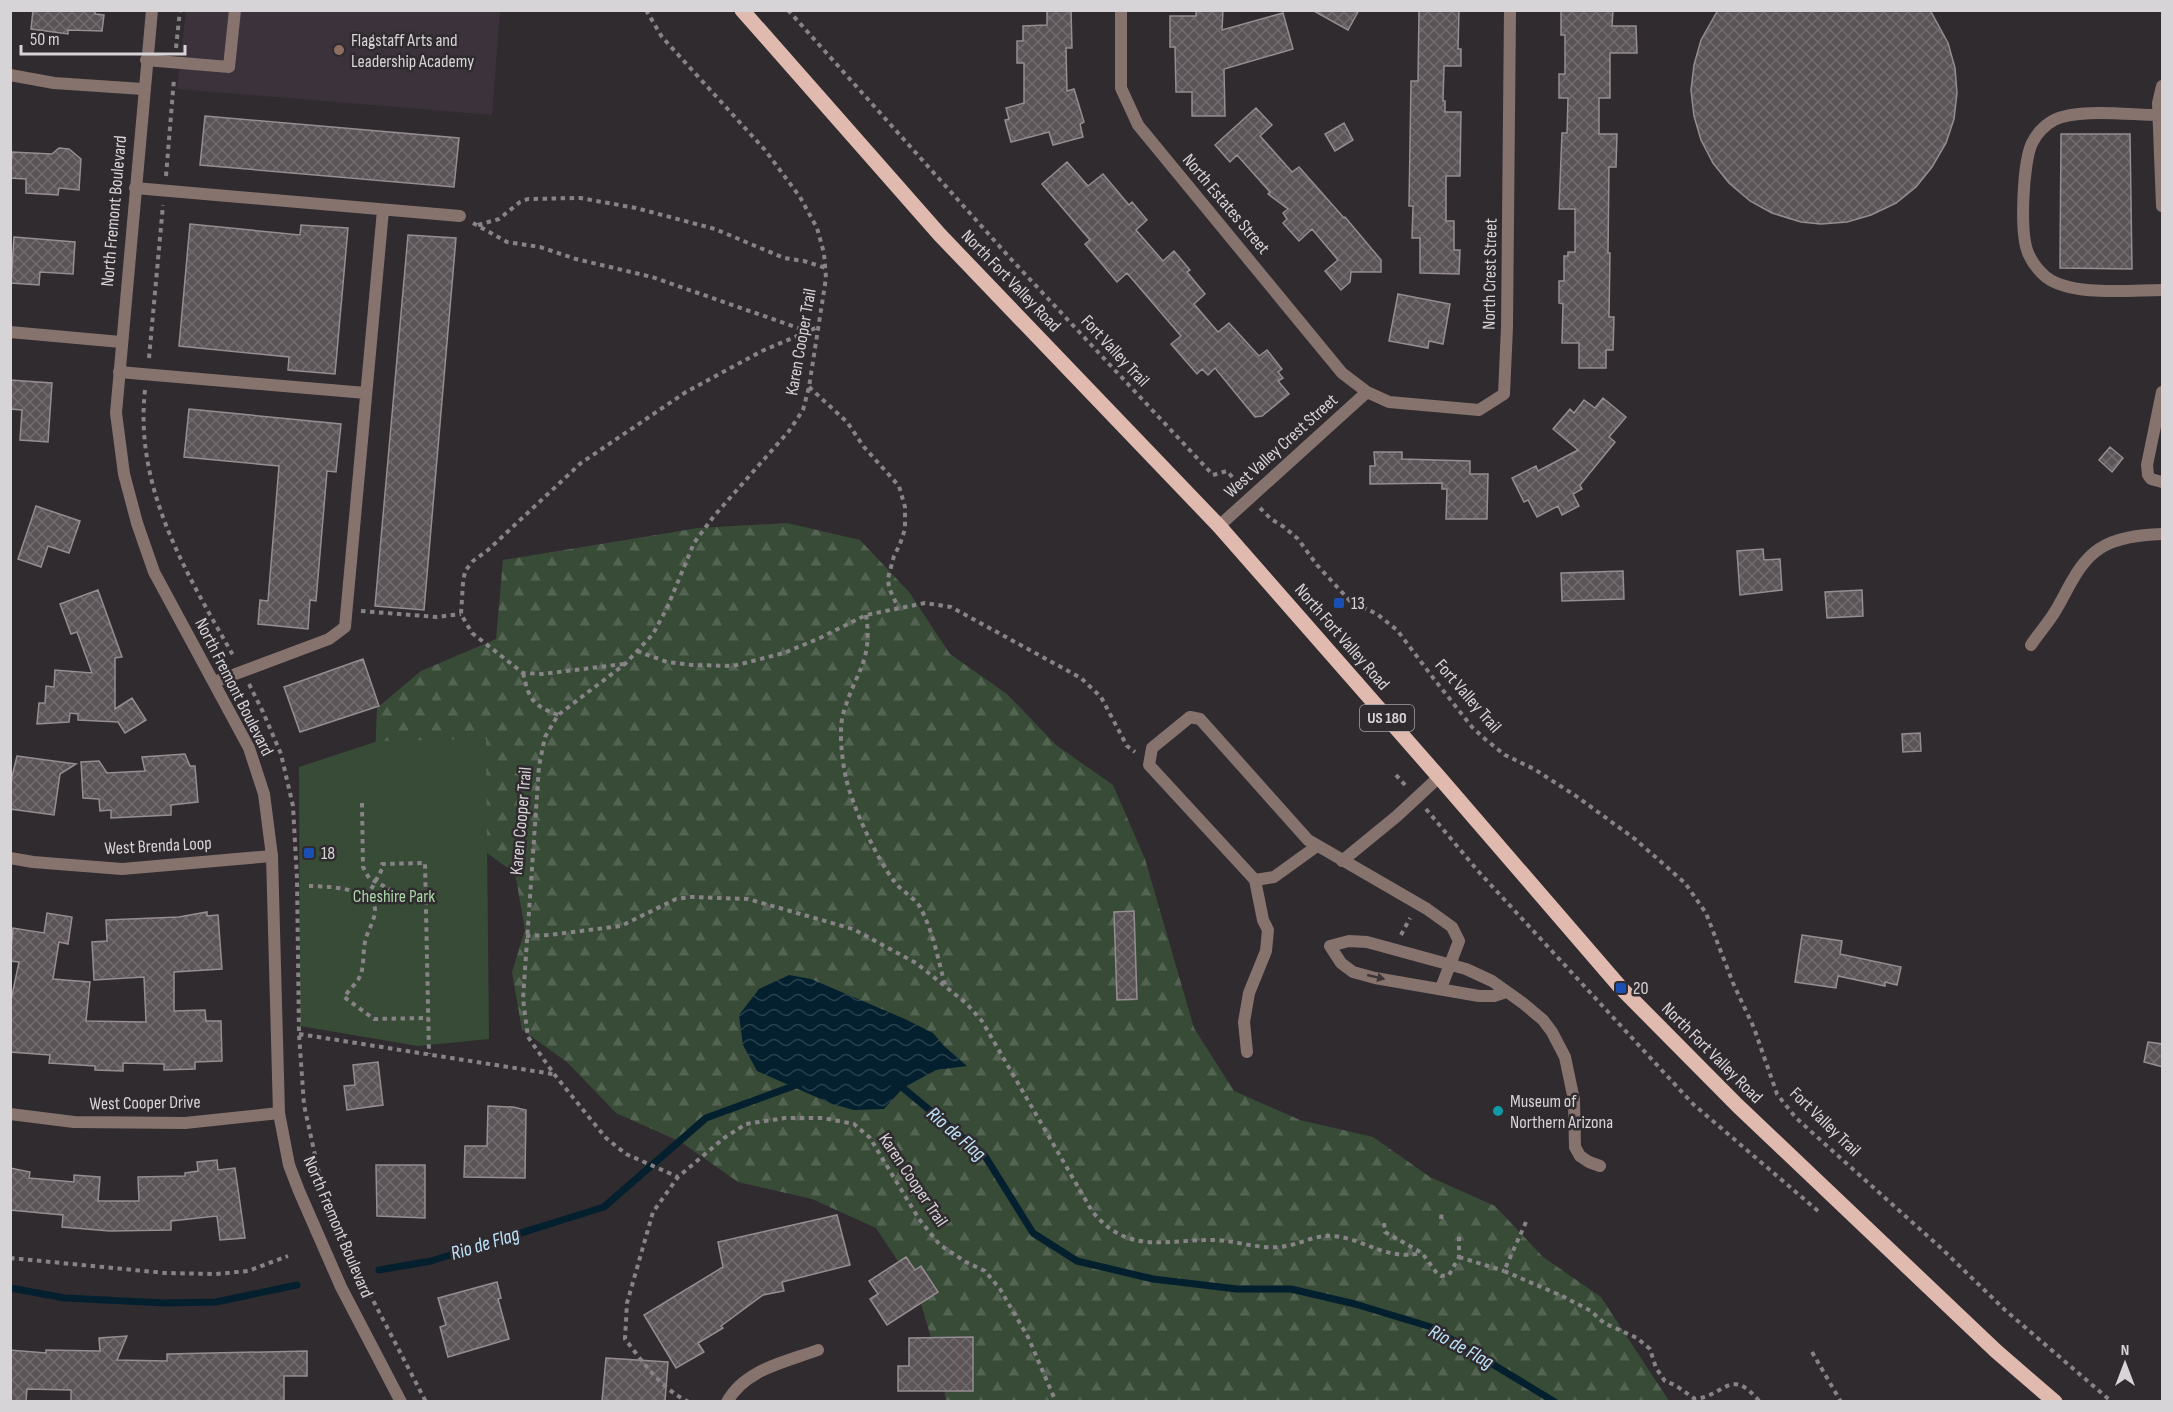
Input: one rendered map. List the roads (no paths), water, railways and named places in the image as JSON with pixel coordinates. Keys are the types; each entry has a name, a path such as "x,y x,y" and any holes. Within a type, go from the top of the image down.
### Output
{"main road":[{"name":"North Fort Valley Road","path":"742,10 940,234 1219,526 1636,1005 1737,1105 1996,1351 2055,1401"}],"street":[{"name":"North Fremont Boulevard","path":"152,10 143,89 116,413 124,474 137,523 154,572 249,748 264,794 272,856 279,1113 289,1165 341,1287 401,1401"},
{"path":"146,60 229,67 235,10"},
{"name":"North Estates Street","path":"1121,10 1121,88 1138,125 1342,373 1367,392"},
{"name":"North Crest Street","path":"1367,392 1389,402 1479,410 1504,394 1507,327 1510,10"},
{"path":"10,75 54,83 143,89"},
{"path":"2163,86 2158,103 2163,206"},
{"path":"2158,116 2072,114 2054,120 2040,130 2031,144 2025,175 2023,236 2028,254 2036,268 2047,278 2086,289 2163,290"},
{"path":"135,188 460,216"},
{"path":"214,682 329,639 345,627 383,210"},
{"path":"10,333 121,342"},
{"path":"119,372 366,393"},
{"name":"West Valley Crest Street","path":"1219,526 1367,392"},
{"path":"2163,392 2147,465 2151,479 2163,482"},
{"path":"2031,645 2054,613 2082,566 2098,549 2128,538 2163,534"},
{"path":"1247,1052 1244,1022 1249,993 1266,951 1268,930 1263,920 1255,880 1149,765 1152,748 1190,717 1200,719 1308,840 1391,887 1452,927 1459,941 1441,988"},
{"path":"1342,861 1398,816 1439,777"},
{"path":"1255,880 1274,877 1317,846"},
{"name":"West Brenda Loop","path":"10,858 122,869 272,856"},
{"path":"1506,992 1494,996 1479,996 1353,972 1341,963 1330,946 1349,941 1367,942 1466,969 1492,981 1530,1009 1552,1032 1565,1057 1574,1100 1575,1148 1580,1156 1600,1166"},
{"name":"West Cooper Drive","path":"10,1114 74,1122 185,1123 279,1113"},
{"path":"727,1401 733,1391 752,1375 818,1350"}],"water":[{"path":"789,975 811,979 933,1033 967,1066 936,1070 903,1088 884,1109 854,1110 832,1104 757,1071 743,1045 739,1015 759,989"}],"waterway":[{"name":"Rio de Flag","path":"379,1270 431,1261 604,1207 706,1118 799,1084"},
{"name":"Rio de Flag","path":"894,1085 903,1088 985,1156 1033,1233 1077,1261 1153,1279 1237,1289 1291,1289 1355,1304 1431,1327 1555,1402"},
{"name":"Rio de Flag","path":"10,1288 65,1298 165,1303 216,1302 297,1285"}],"place":[{"name":"Flagstaff Arts and Leadership Academy","path":"339,50"},
{"name":"13","path":"1339,603"},
{"name":"18","path":"309,853"},
{"name":"20","path":"1621,988"},
{"name":"Museum of Northern Arizona","path":"1498,1111"}],"park label":[{"name":"Cheshire Park","path":"394,896"}]}
